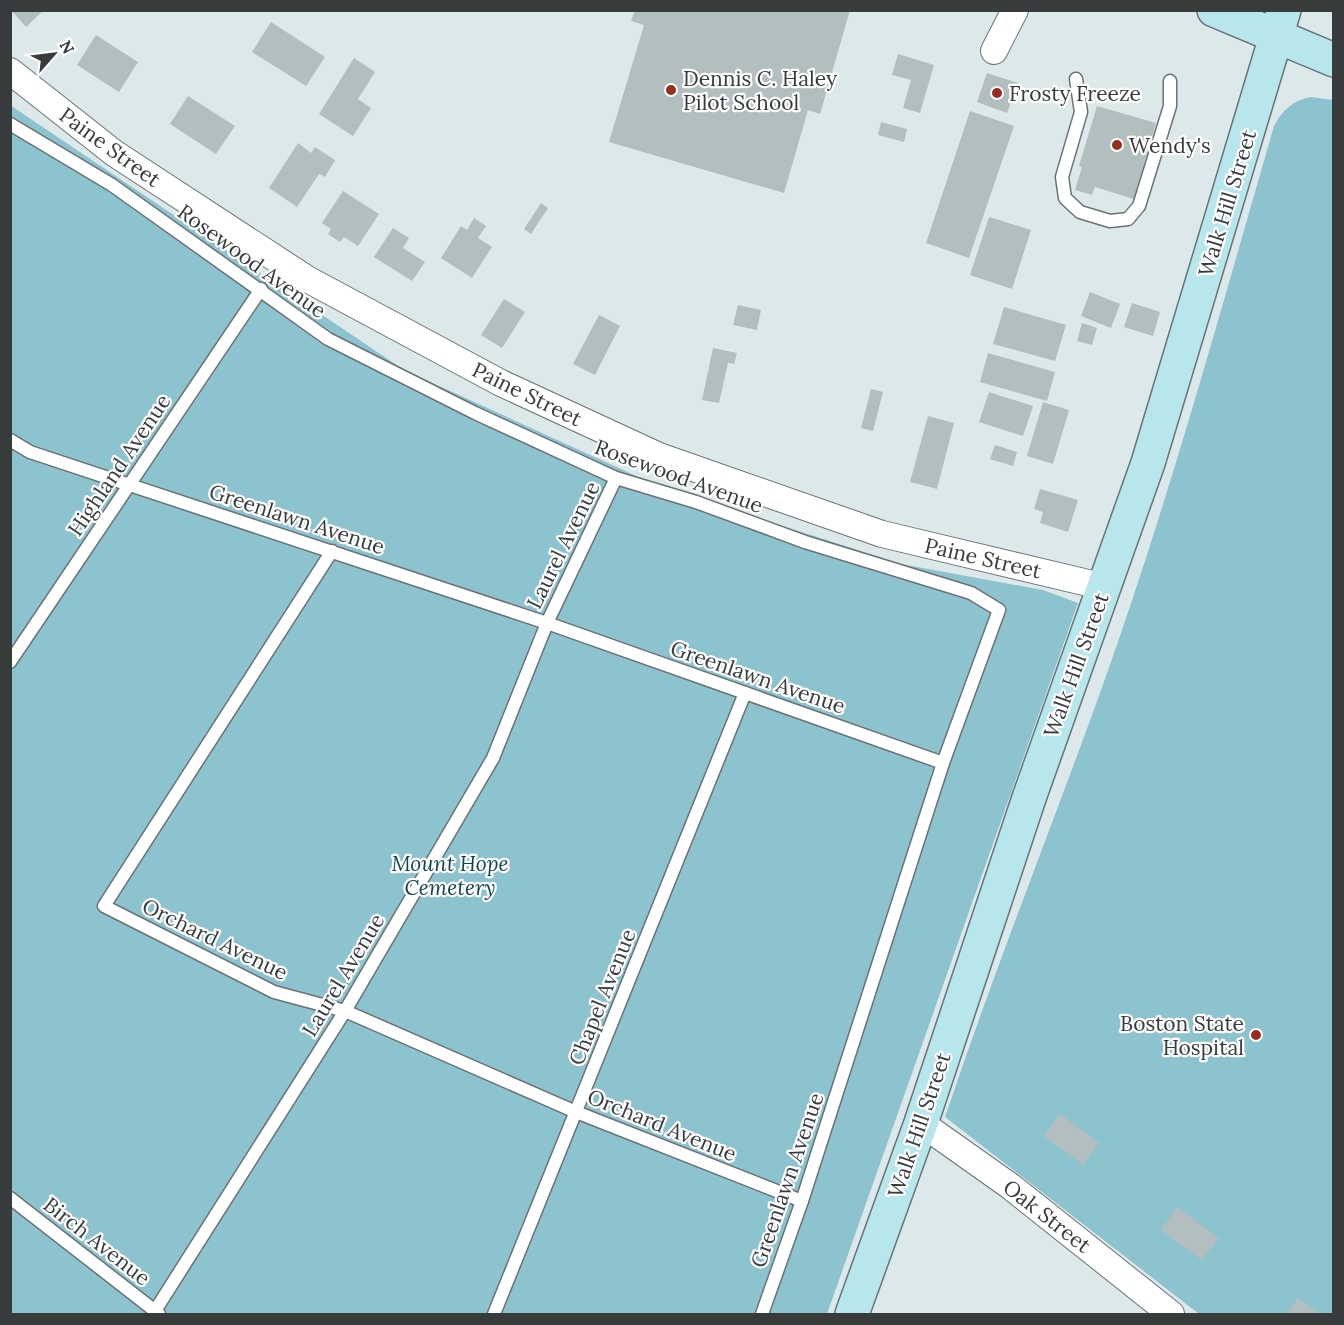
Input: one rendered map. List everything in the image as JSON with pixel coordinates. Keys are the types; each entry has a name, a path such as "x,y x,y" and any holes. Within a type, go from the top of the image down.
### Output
{"main road":[{"path":"1214,10 1280,23 1334,60"},
{"name":"Walk Hill Street","path":"852,1314 921,1123 1029,798 1148,463 1280,23"}],"street":[{"path":"994,51 1014,10"},
{"name":"Paine Street","path":"10,71 114,153 307,279 501,383 659,456 882,534 1105,587"},
{"name":"Oak Street","path":"921,1123 1010,1186 1171,1314"}],"lane":[{"path":"1076,79 1081,112 1062,177 1062,191 1074,209 1117,222 1133,216 1139,206 1170,106 1170,81"},
{"name":"Rosewood Avenue","path":"10,124 112,185 261,289 328,339 475,413 616,478 696,502 805,542 971,593 999,610 943,763"},
{"name":"Highland Avenue","path":"10,662 261,289"},
{"name":"Greenlawn Avenue","path":"10,440 30,452 547,623 943,763 802,1202 762,1314"},
{"name":"Laurel Avenue","path":"155,1314 345,1011 493,758 547,623 616,478"},
{"name":"Orchard Avenue","path":"332,551 104,906 274,992 345,1011 576,1112 802,1202"},
{"name":"Chapel Avenue","path":"494,1314 745,693"},
{"name":"Birch Avenue","path":"10,1198 155,1314"}],"green space":[{"path":"1311,97 1333,100 1333,1314 1199,1314 945,1117 982,1010 1081,746 1148,553 1192,411 1274,126 1289,107"},
{"name":"Mount Hope Cemetery","path":"10,105 404,370 656,485 901,564 1043,590 1078,603 827,1314 11,1314"}],"building":[{"path":"11,10 44,10 26,27"},
{"path":"635,10 850,10 820,114 808,110 784,193 609,142 644,25 631,21"},
{"path":"271,22 325,57 306,86 252,52"},
{"path":"96,35 138,62 119,92 77,65"},
{"path":"898,54 934,65 920,113 903,108 911,80 892,75"},
{"path":"354,58 375,72 358,99 371,108 353,136 319,114"},
{"name":"Frosty Freeze","path":"987,73 1018,83 1007,113 977,102"},
{"path":"188,96 235,126 216,154 170,124"},
{"name":"Wendy's","path":"1097,106 1156,123 1134,199 1095,187 1092,195 1075,190 1082,167 1079,166"},
{"path":"970,111 1014,126 969,258 926,243"},
{"path":"881,122 907,129 904,142 878,135"},
{"path":"298,143 311,153 315,147 335,160 325,177 319,174 297,207 269,188"},
{"path":"343,191 379,214 358,246 344,237 340,242 328,234 331,229 322,223"},
{"path":"541,203 548,208 531,234 524,229"},
{"path":"989,217 1031,230 1012,289 970,275"},
{"path":"474,218 486,226 478,238 492,247 472,278 441,258 461,226 467,230"},
{"path":"393,228 409,238 403,248 425,262 412,281 374,257"},
{"path":"1090,292 1120,304 1111,328 1081,316"},
{"path":"504,299 525,312 502,348 481,335"},
{"path":"1132,303 1160,312 1153,336 1124,327"},
{"path":"738,305 761,310 757,330 733,325"},
{"path":"1004,307 1066,325 1055,361 993,344"},
{"path":"599,315 620,326 595,375 573,364"},
{"path":"1082,323 1097,328 1092,345 1077,341"},
{"path":"713,348 737,353 734,364 728,363 719,403 702,400"},
{"path":"988,353 1055,372 1047,401 980,382"},
{"path":"871,389 883,392 873,431 861,428"},
{"path":"989,392 1033,406 1023,436 979,422"},
{"path":"1043,402 1069,410 1053,464 1027,456"},
{"path":"928,416 954,423 937,489 910,482"},
{"path":"995,445 1017,452 1013,466 990,459"},
{"path":"1040,489 1078,500 1068,532 1040,523 1043,512 1034,509"},
{"path":"1060,1114 1099,1143 1083,1165 1044,1136"},
{"path":"1177,1207 1219,1238 1202,1260 1161,1230"},
{"path":"1298,1298 1321,1314 1286,1314"}],"place":[{"name":"Dennis C. Haley Pilot School","path":"671,90"},
{"name":"Frosty Freeze","path":"997,93"},
{"name":"Wendy's","path":"1117,145"},
{"name":"Boston State Hospital","path":"1256,1035"}]}
